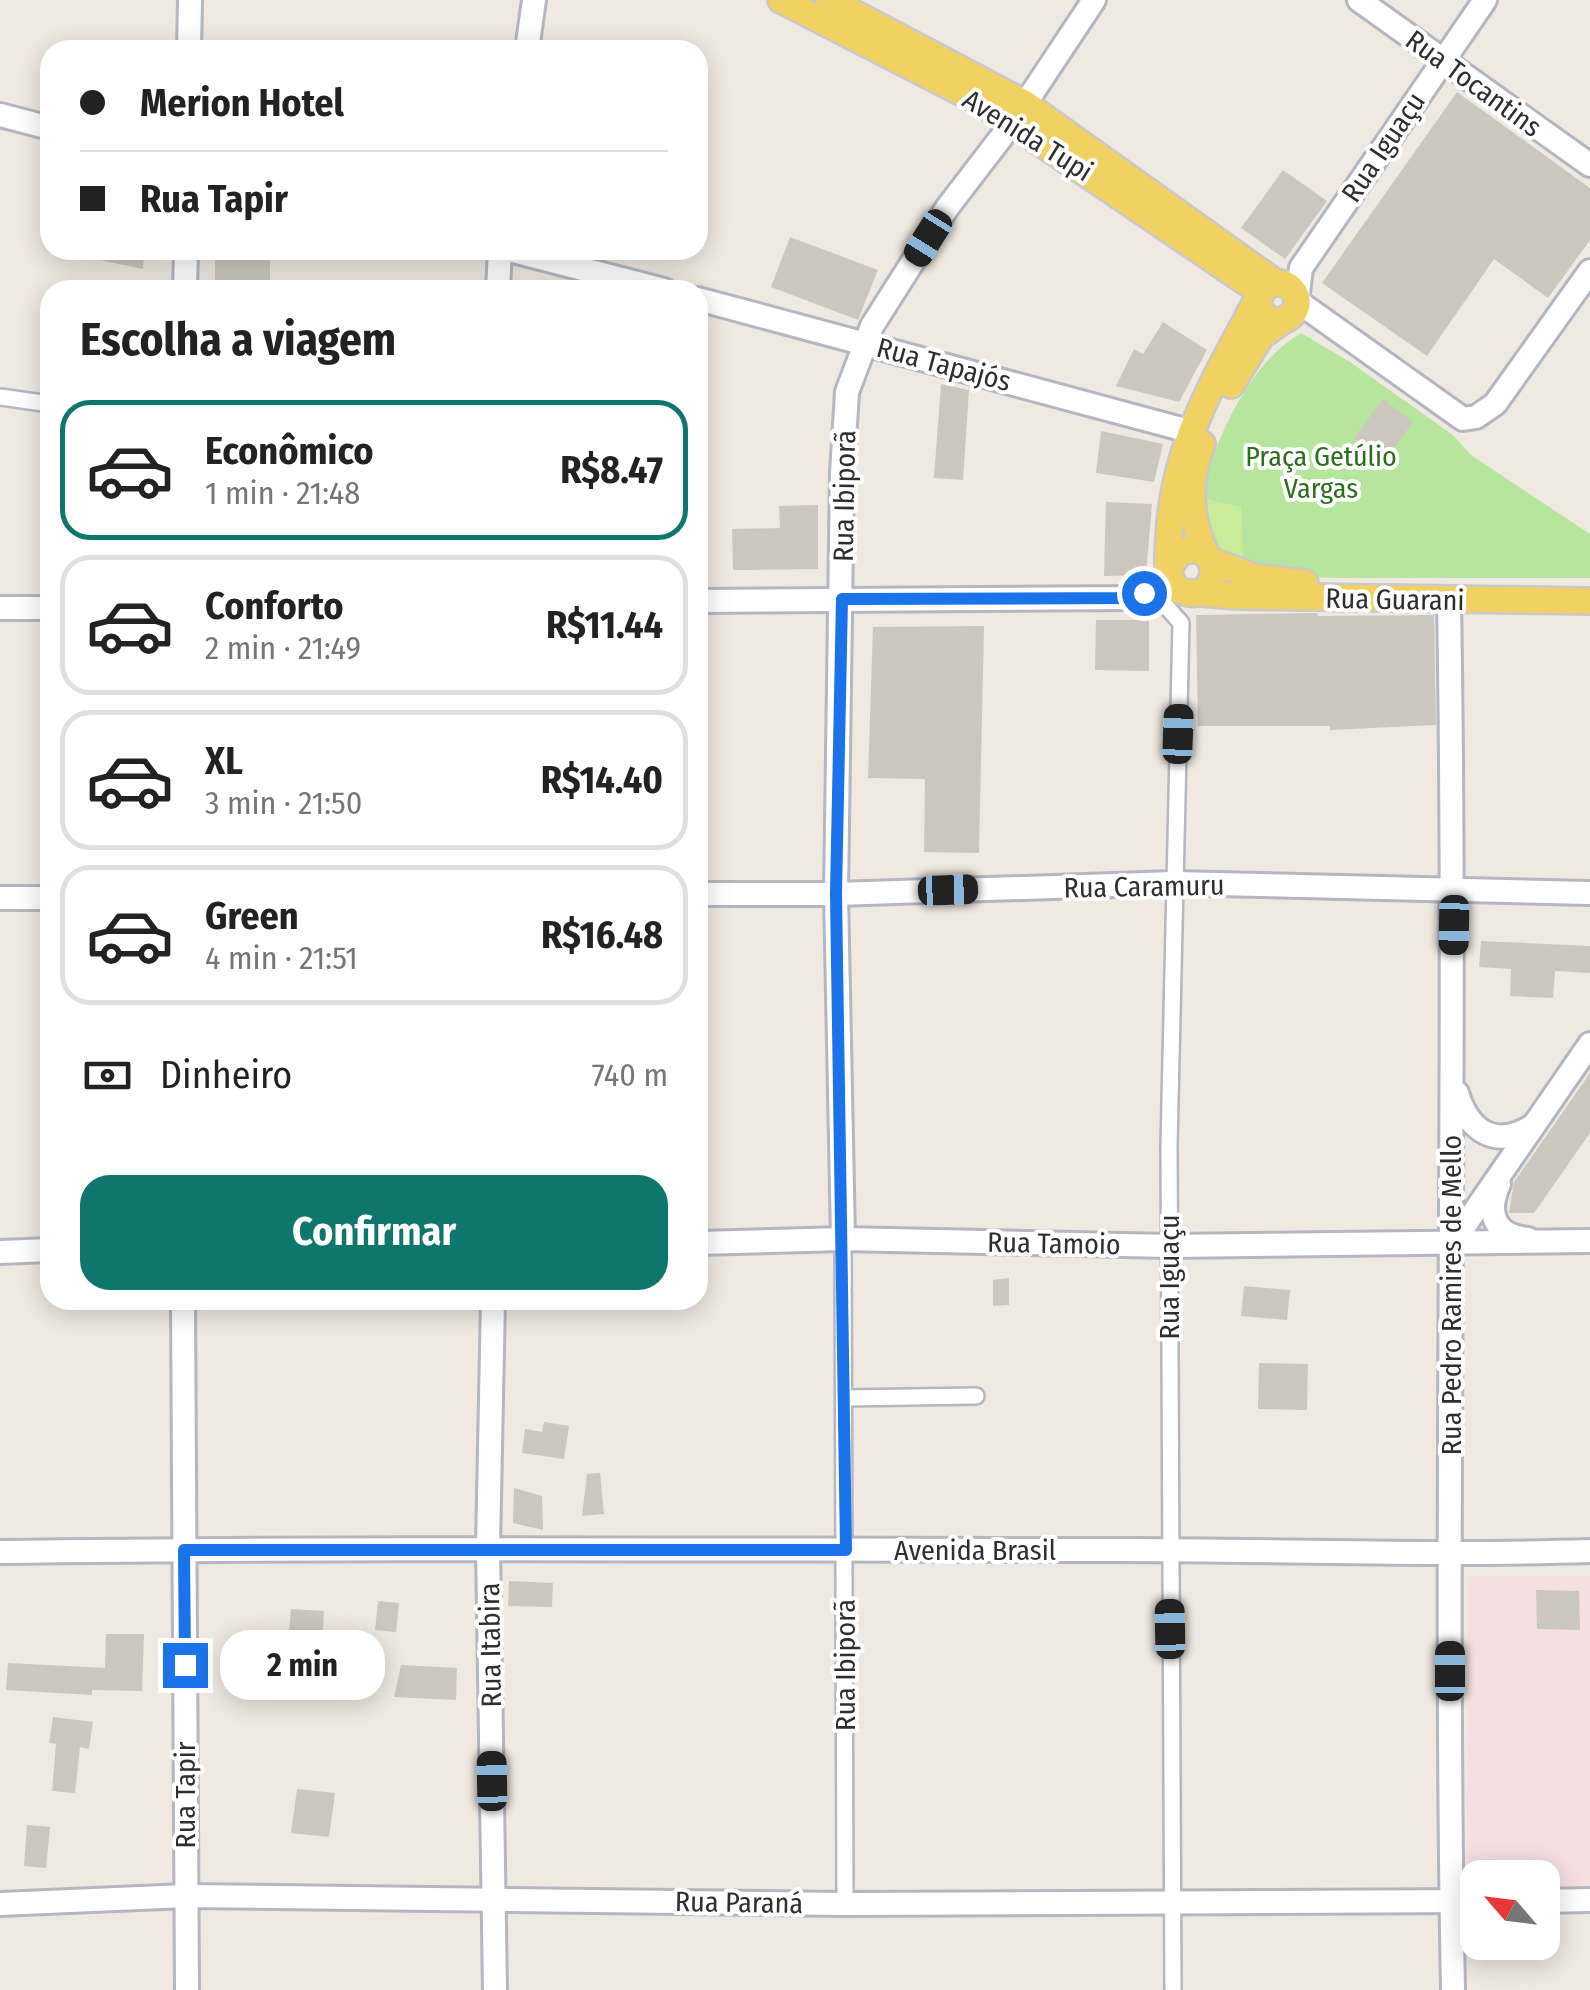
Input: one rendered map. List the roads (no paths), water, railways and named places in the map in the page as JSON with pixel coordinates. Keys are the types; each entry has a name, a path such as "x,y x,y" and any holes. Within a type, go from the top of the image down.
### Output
{"main road":[{"name":"Avenida Tupi","path":"781,0 1018,113"},
{"name":"Avenida Tupi","path":"829,0 1018,113 1269,288 1259,305 1266,317 1291,310"},
{"path":"1169,568 1175,556 1185,550 1200,550 1209,558 1214,576 1207,588 1192,594 1177,589 1169,576 1169,568 1169,524 1176,478 1189,431 1269,288"},
{"name":"Rua Iguaçu","path":"1209,558 1193,518 1192,487 1198,454 1241,366 1262,336 1291,310"},
{"name":"Rua Guarani","path":"1209,558 1254,577 1286,582 1590,586"},
{"name":"Rua Guarani","path":"1200,592 1238,596 1590,601"}],"street":[{"path":"189,40 190,0"},
{"path":"528,40 534,0"},
{"name":"Rua Ibiporã","path":"845,1904 845,1398 836,894 842,473 847,392 872,326 947,208 1018,113 1094,0"},
{"name":"Rua Tocantins","path":"1359,0 1590,165"},
{"name":"Rua Iguaçu","path":"1291,310 1301,268 1485,0"},
{"path":"0,115 40,125"},
{"path":"548,260 626,280"},
{"path":"1291,310 1464,419 1476,417 1495,404 1590,271"},
{"name":"Rua Tapajós","path":"708,302 1189,431"},
{"path":"0,396 40,402"},
{"path":"1132,598 1156,588 1169,568"},
{"path":"708,601 1132,598 1165,605 1181,623 1190,601 1200,592"},
{"name":"Rua Pedro Ramires de Mello","path":"1450,600 1454,888 1450,1556 1454,1990"},
{"path":"0,608 40,608"},
{"name":"Rua Iguaçu","path":"1173,1990 1168,1550 1174,883 1181,623"},
{"name":"Rua Caramuru","path":"708,894 836,894 1174,883 1590,892"},
{"path":"0,898 40,898"},
{"path":"1452,1244 1590,1044"},
{"path":"1451,1072 1468,1121 1480,1132 1498,1137 1516,1134 1536,1123"},
{"path":"1514,1155 1494,1196 1493,1216 1503,1230 1519,1238 1557,1241"},
{"name":"Rua Tamoio","path":"708,1242 843,1239 1170,1246 1590,1241"},
{"path":"0,1252 40,1250"},
{"name":"Rua Tapir","path":"183,1310 187,1990"},
{"name":"Rua Itabira","path":"492,1310 488,1548 496,1990"},
{"path":"845,1398 976,1396"},
{"name":"Avenida Brasil","path":"0,1552 488,1548 1168,1550 1450,1556 1590,1551"},
{"name":"Rua Paraná","path":"0,1904 186,1896 845,1904 1460,1902"},
{"path":"1560,1901 1590,1900"}],"park label":[{"name":"Praça Getúlio Vargas","path":"1321,472"}]}
